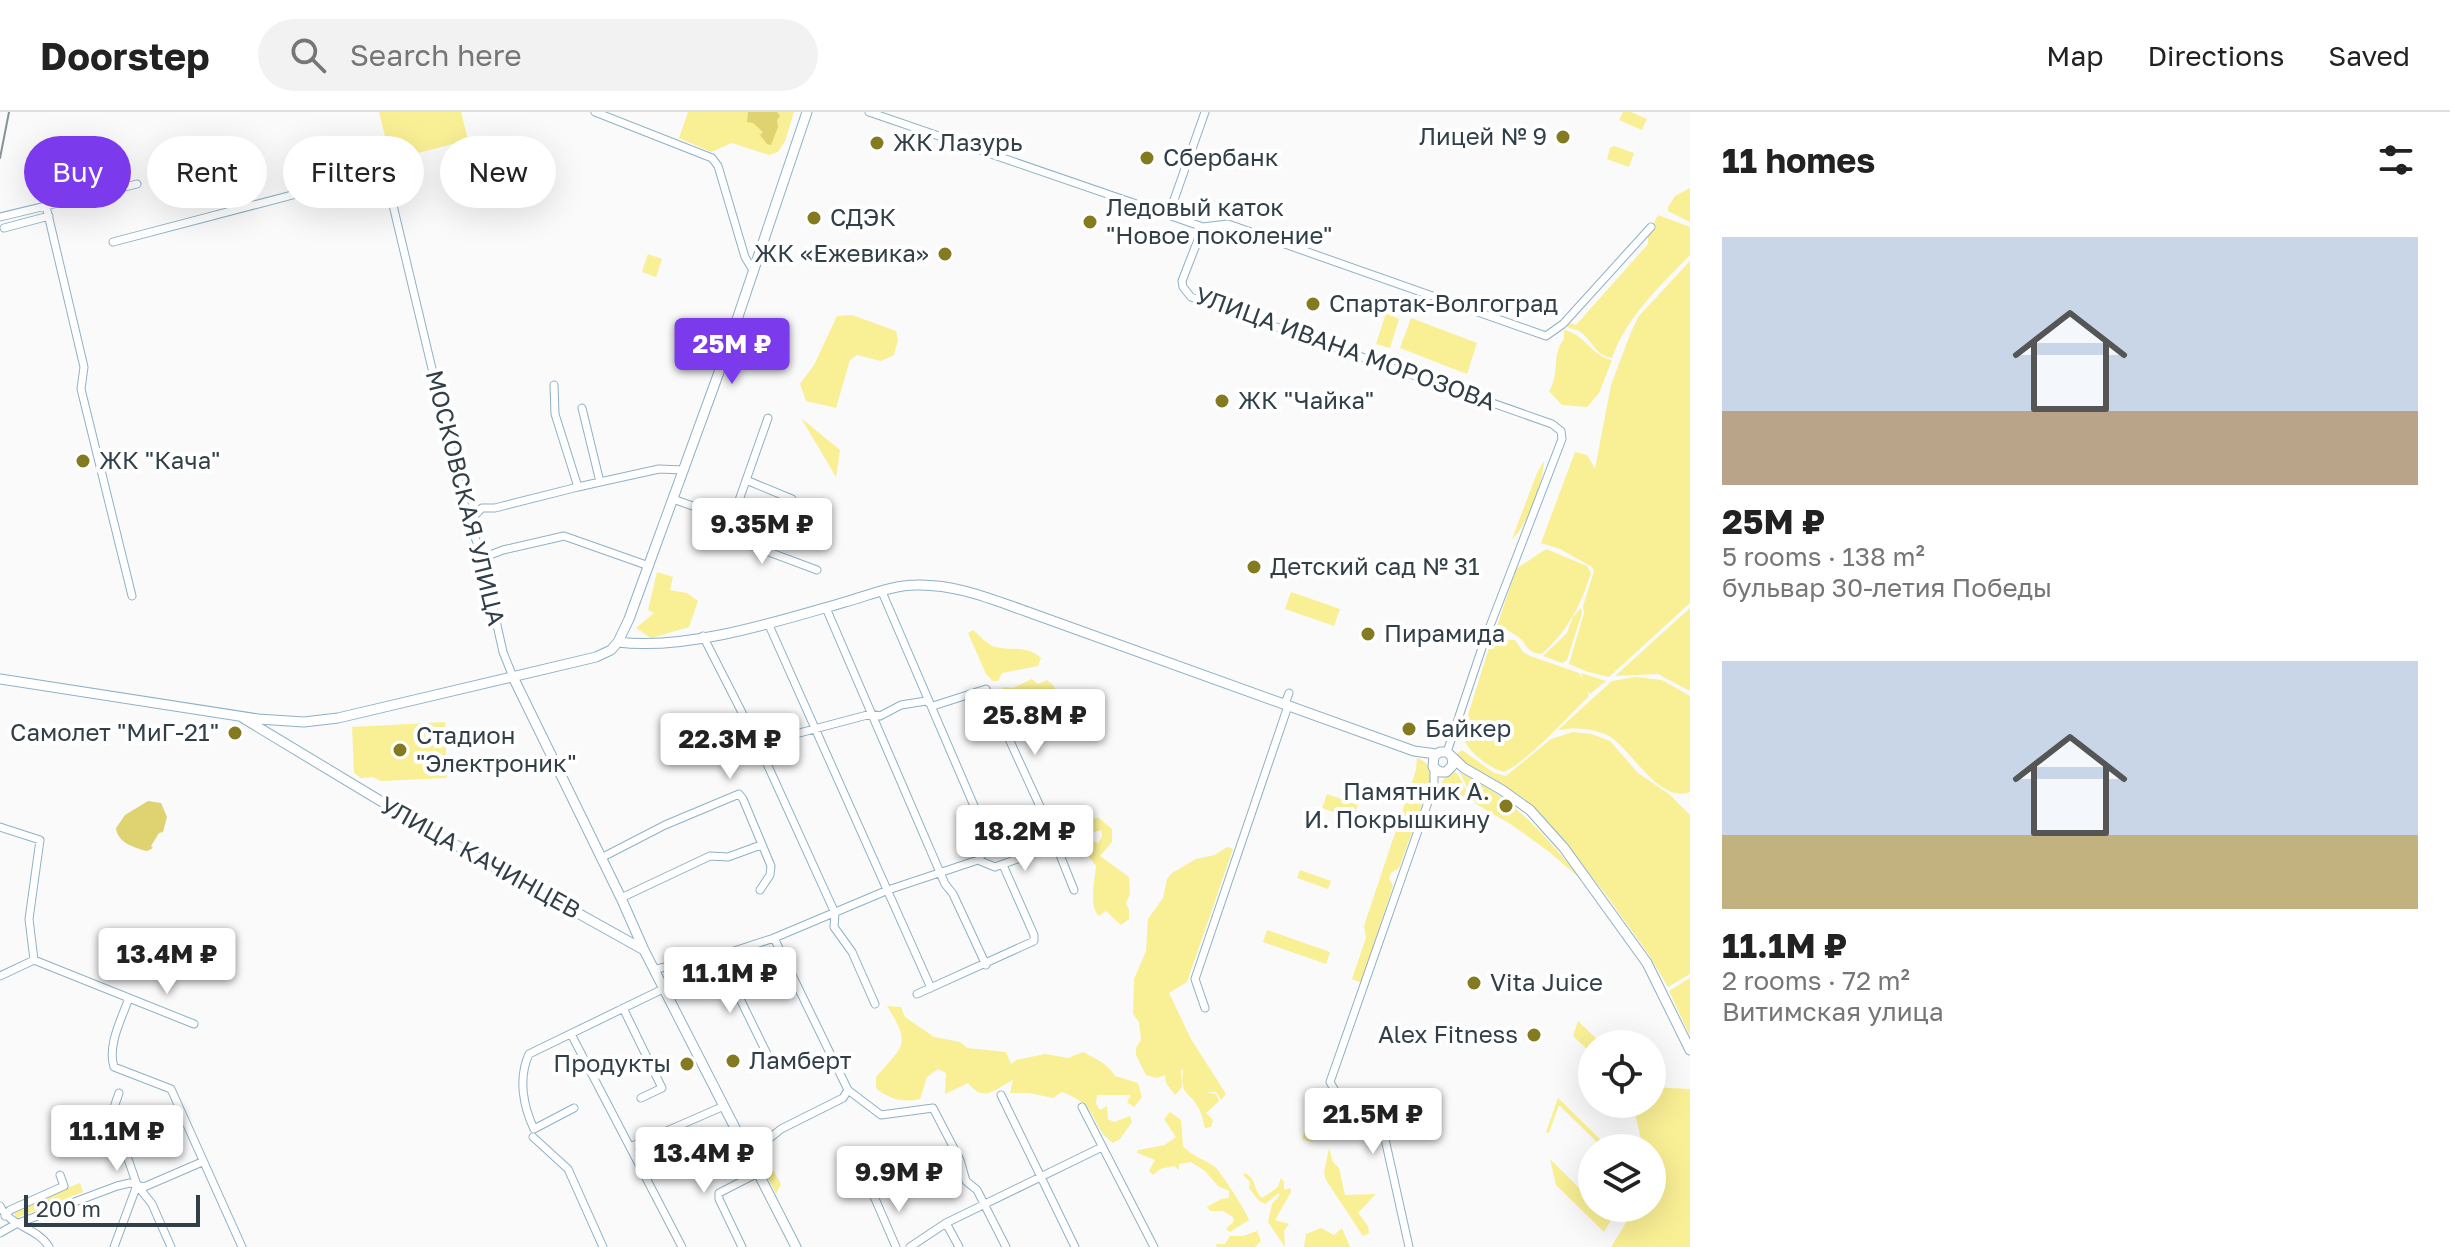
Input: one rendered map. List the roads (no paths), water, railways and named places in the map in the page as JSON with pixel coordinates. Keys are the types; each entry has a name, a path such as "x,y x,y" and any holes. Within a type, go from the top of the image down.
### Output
{"main road":[{"path":"236,714 282,721 338,718 596,657 611,650 618,642 649,566 754,272 807,112"},
{"path":"618,642 657,644 703,636 768,623 911,585 940,585 964,590 1414,751 1445,755 1530,810 1574,860 1647,963 1690,1050"},
{"path":"513,677 644,950"},
{"name":"УЛИЦА КАЧИНЦЕВ","path":"0,679 236,714 422,826 644,950 796,1247"},
{"path":"1414,751 1440,772 1461,770 1474,774"},
{"path":"1434,768 1433,760 1445,755"},
{"path":"1445,755 1453,765 1448,772"}],"street":[{"path":"595,112 712,158 718,166 745,257 754,272"},
{"path":"869,112 1203,227 1228,224 1546,336 1563,324 1651,227"},
{"path":"1169,214 1205,112"},
{"name":"МОСКОВСКАЯ УЛИЦА","path":"113,242 376,173 383,174 387,180 469,521 482,558 503,652 513,677"},
{"path":"131,185 137,184"},
{"path":"0,217 38,208"},
{"path":"47,208 84,367 81,389 132,596"},
{"path":"4,228 49,216"},
{"name":"УЛИЦА ИВАНА МОРОЗОВА","path":"1203,227 1182,281 1191,297 1552,424 1561,431 1562,439 1505,585 1445,755"},
{"path":"554,385 555,414 578,487"},
{"path":"582,408 600,482"},
{"path":"732,520 768,418"},
{"path":"469,521 482,508 495,508 659,469 683,470"},
{"path":"746,480 792,499"},
{"path":"673,499 732,520 751,531 747,544 817,570"},
{"path":"482,558 564,536 649,566"},
{"path":"882,592 990,843"},
{"path":"826,608 940,872 986,965"},
{"path":"768,623 931,988"},
{"path":"703,636 758,744 835,913 834,927 852,952 875,1004"},
{"path":"656,969 719,956 774,938 888,890 978,860 990,843 1037,820 1043,813 986,689 933,706"},
{"path":"1205,1008 1195,979 1288,706 1289,693"},
{"path":"758,744 871,714 880,716 901,705 926,701 933,706"},
{"path":"1409,1247 1379,1112 1339,1098 1330,1082 1434,785 1434,768"},
{"path":"1434,785 1448,772"},
{"path":"601,858 665,825 737,794 743,799 771,866 770,875 760,890"},
{"path":"0,827 40,840 29,919 34,960"},
{"path":"621,898 710,856 728,857 761,845"},
{"path":"978,860 995,867 1056,845 1074,890"},
{"path":"917,994 1034,941 1003,865"},
{"path":"774,938 848,1090 881,1115 933,1108 960,1160 966,1181 977,1190 1006,1247"},
{"path":"719,956 770,1060"},
{"path":"0,976 34,960 194,1024"},
{"path":"574,1108 534,1129 525,1110 524,1067 529,1054 665,988"},
{"path":"129,998 113,1045 114,1067 171,1089 242,1247"},
{"path":"623,1008 662,1088 641,1098"},
{"path":"571,1034 682,1247"},
{"path":"749,1155 781,1129 843,1098 848,1090"},
{"path":"119,1093 112,1113 137,1185 152,1204 171,1247"},
{"path":"1001,1095 1075,1247"},
{"path":"630,1147 724,1106"},
{"path":"1082,1107 1154,1247"},
{"path":"533,1137 568,1169 603,1247"},
{"path":"910,1247 926,1243 946,1223 1102,1147"},
{"path":"0,1233 117,1186 144,1187 202,1162"},
{"path":"742,1247 719,1193 758,1173"},
{"path":"5,1216 10,1210 64,1186 60,1175"},
{"path":"114,1247 137,1185"},
{"path":"873,1194 896,1247"},
{"path":"0,1206 5,1216 32,1231 49,1247"},
{"path":"946,1223 959,1247"}],"tram line":[{"path":"0,158 9,112"}],"place":[{"name":"Лицей № 9","path":"1563,137"},
{"name":"ЖК Лазурь","path":"877,143"},
{"name":"Сбербанк","path":"1147,158"},
{"name":"СДЭК","path":"814,218"},
{"name":"Ледовый каток \"Новое поколение\"","path":"1090,222"},
{"name":"ЖК «Ежевика»","path":"945,254"},
{"name":"Спартак-Волгоград","path":"1313,304"},
{"name":"ЖК \"Чайка\"","path":"1222,401"},
{"name":"ЖК \"Кача\"","path":"83,461"},
{"name":"Детский сад № 31","path":"1254,567"},
{"name":"Пирамида","path":"1368,634"},
{"name":"Байкер","path":"1409,729"},
{"name":"Самолет \"МиГ-21\"","path":"235,733"},
{"name":"Стадион \"Электроник\"","path":"400,750"},
{"name":"Памятник А. И. Покрышкину","path":"1506,806"},
{"name":"Vita Juice","path":"1474,983"},
{"name":"Alex Fitness","path":"1534,1035"},
{"name":"Ламберт","path":"733,1061"},
{"name":"Продукты","path":"687,1064"}]}
